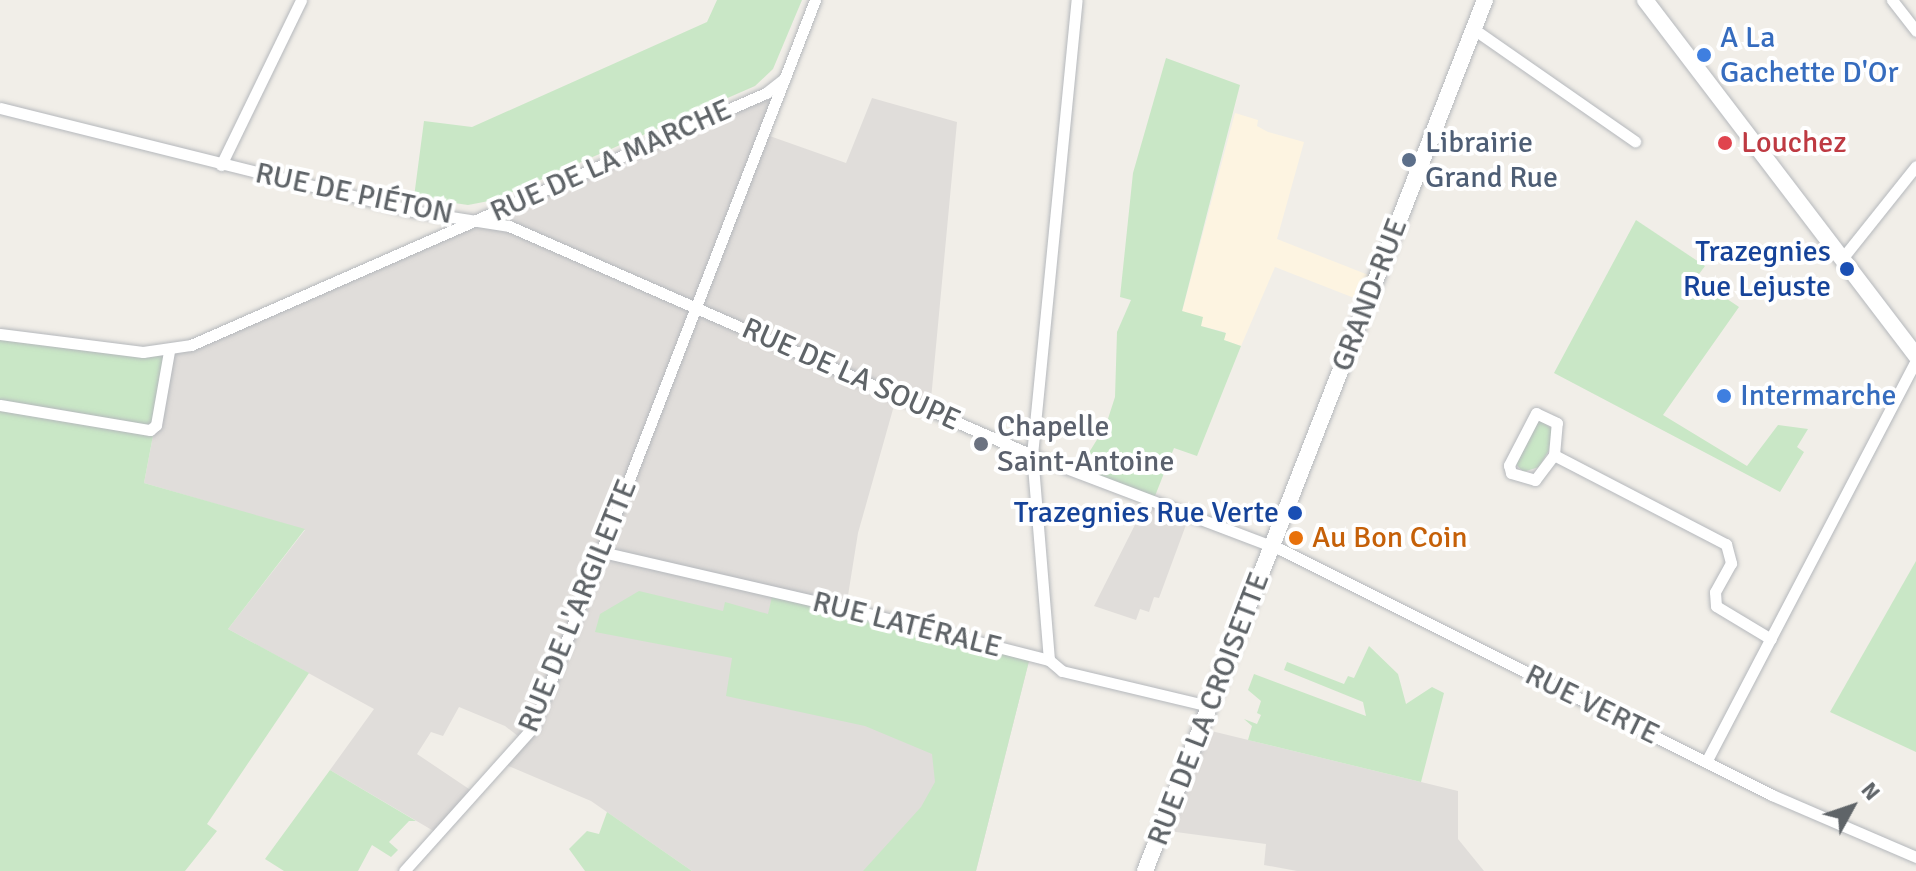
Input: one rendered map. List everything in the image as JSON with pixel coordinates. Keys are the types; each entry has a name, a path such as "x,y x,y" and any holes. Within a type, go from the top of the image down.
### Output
{"main road":[{"path":"1645,0 1916,358"},
{"name":"GRAND-RUE","path":"1272,546 1484,1"},
{"name":"RUE DE LA CROISETTE","path":"1145,871 1272,546"}],"street":[{"path":"221,165 301,0"},
{"name":"RUE DE L'ARGILETTE","path":"404,871 533,727 815,0"},
{"path":"1049,660 1032,455 1077,0"},
{"path":"1892,0 1916,31"},
{"path":"1475,30 1635,141"},
{"name":"RUE DE LA MARCHE","path":"0,334 169,351 766,93 784,79"},
{"name":"RUE DE PIÉTON","path":"0,108 413,211 509,226 698,306"},
{"path":"1841,260 1916,166"},
{"name":"RUE DE LA SOUPE","path":"698,306 1032,455 1272,546"},
{"path":"0,405 150,430 156,425 169,351"},
{"path":"1706,762 1916,358"},
{"path":"1536,413 1557,423 1554,455 1535,480 1511,473 1509,465 1536,413"},
{"path":"1554,455 1726,544 1731,563 1715,592 1716,606 1771,639"},
{"name":"RUE VERTE","path":"1272,546 1706,762 1916,857"},
{"name":"RUE LATÉRALE","path":"602,552 1049,660 1062,671 1209,706"}],"shaded area":[{"path":"784,79 764,134 846,163 872,98 957,122 930,410 897,395 858,533 846,608 1030,657 976,871 692,871 591,801 504,764 523,740 505,726 459,707 443,736 431,732 417,754 475,793 437,833 330,770 374,709 228,629 305,530 144,483 169,351 497,212"},
{"path":"1235,113 1258,120 1257,126 1268,132 1304,142 1277,239 1376,278 1367,303 1275,267 1241,346 1223,340 1225,332 1201,326 1182,312"},
{"path":"1148,499 1190,514 1159,598 1154,597 1149,612 1140,609 1136,620 1094,606"},
{"path":"1199,728 1458,791 1458,839 1484,871 1297,871 1264,865 1266,844 1161,830"}],"green space":[{"path":"717,0 802,0 773,69 755,86 494,200 468,205 414,197 424,121 472,127 707,22"},
{"path":"1166,58 1240,85 1182,311 1203,317 1201,326 1226,333 1224,340 1241,346 1197,456 1174,448 1153,501 1077,472 1106,425 1115,397 1117,332 1131,300 1120,297 1133,173"},
{"path":"1636,220 1705,266 1696,278 1739,307 1663,415 1747,466 1778,425 1808,429 1797,447 1804,452 1780,492 1554,373"},
{"path":"0,334 169,351 144,483 305,529 228,629 309,673 207,824 217,831 185,871 0,871"},
{"path":"1539,419 1552,429 1549,450 1539,467 1523,472 1516,464"},
{"path":"1916,561 1916,752 1830,712"},
{"path":"639,591 723,611 725,602 768,614 773,592 1030,657 976,871 863,871 921,807 935,782 932,754 865,726 726,696 732,658 595,632 600,614"},
{"path":"1369,646 1398,674 1406,704 1432,687 1444,693 1421,782 1248,740 1252,726 1244,719 1257,724 1261,715 1257,713 1261,701 1248,690 1254,674 1366,716 1363,702 1284,670 1287,662 1344,684 1348,676 1354,678"},
{"path":"330,770 416,821 409,821 389,842 398,850 391,857 372,845 358,871 284,871 265,859"},
{"path":"607,812 692,871 585,871 569,849 587,831 599,834"}],"place":[{"name":"A La Gachette D'Or","path":"1704,55"},
{"name":"Louchez","path":"1725,143"},
{"name":"Librairie Grand Rue","path":"1409,160"},
{"name":"Trazegnies Rue Lejuste","path":"1847,269"},
{"name":"Intermarche","path":"1724,396"},
{"name":"Chapelle Saint-Antoine","path":"981,444"},
{"name":"Trazegnies Rue Verte","path":"1295,513"},
{"name":"Au Bon Coin","path":"1296,538"}]}
